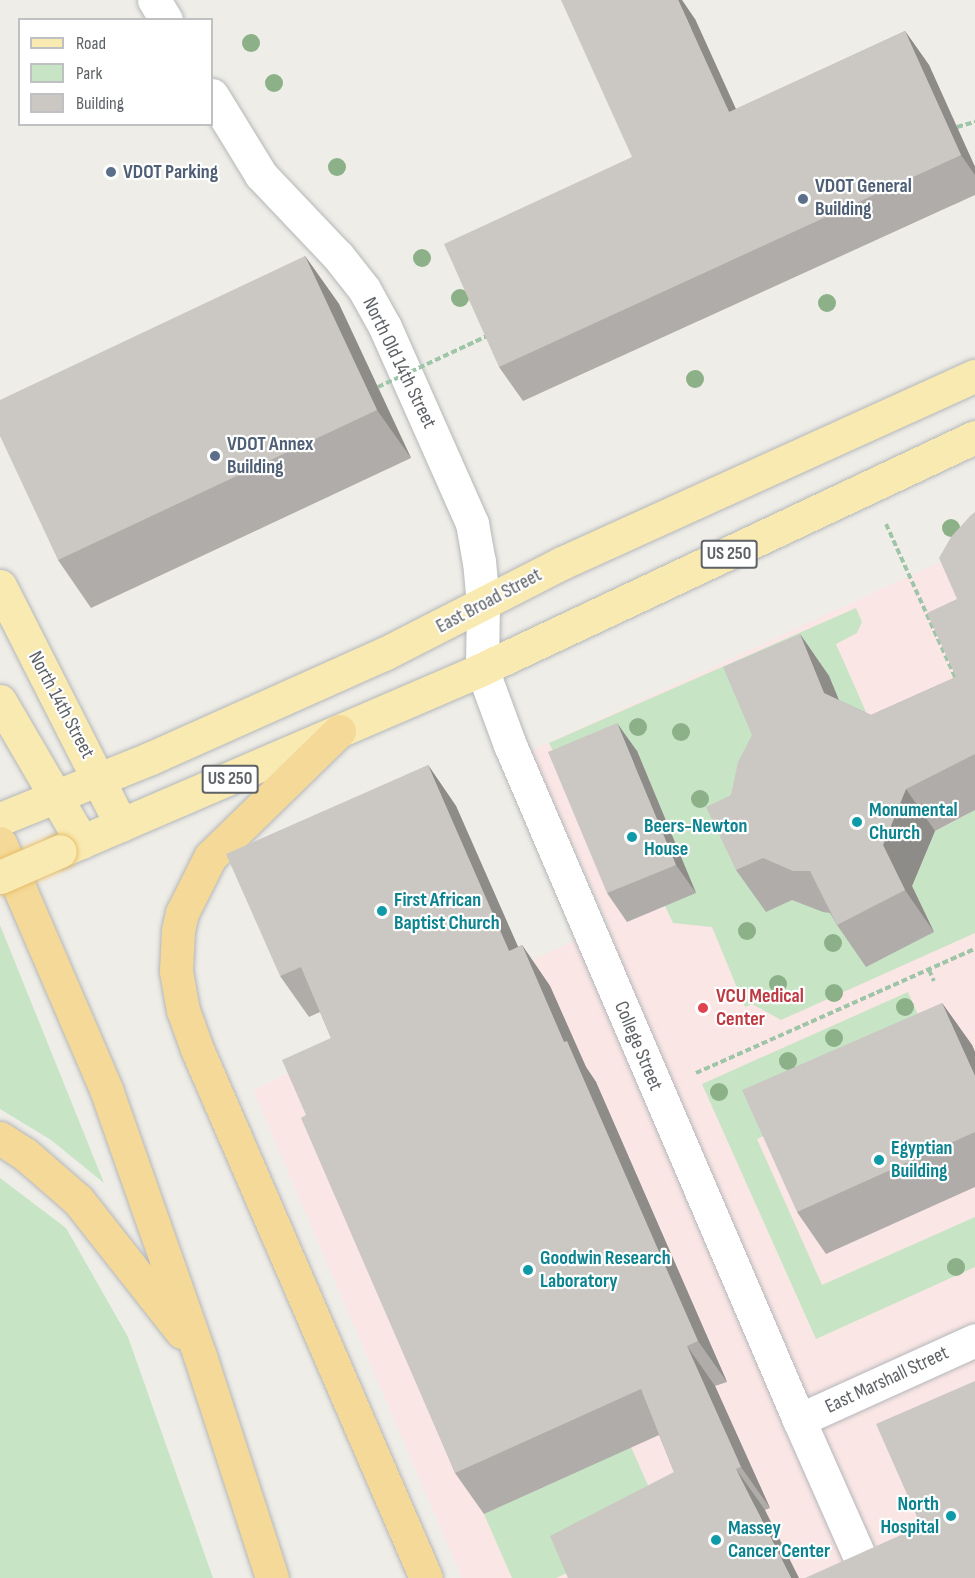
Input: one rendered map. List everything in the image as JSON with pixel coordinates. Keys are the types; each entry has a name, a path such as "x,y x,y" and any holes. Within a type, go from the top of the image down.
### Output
{"highway":[{"path":"339,731 210,857 182,913 178,931 176,971 183,1010 197,1049 426,1578"},
{"path":"0,843 106,1092 201,1356 272,1578"},
{"path":"0,1138 25,1154 78,1200 201,1356"}],"main road":[{"name":"East Broad Street","path":"0,819 99,779 384,654 562,563 975,376"},
{"name":"US 250","path":"0,877 482,669 975,436"},
{"name":"North 14th Street","path":"0,586 121,825"},
{"path":"0,701 44,800 71,846"}],"street":[{"path":"154,0 165,18"},
{"name":"North Old 14th Street","path":"213,97 261,175 338,256 364,289 385,327 472,523 479,561 483,604 482,669"},
{"name":"College Street","path":"482,669 529,792 864,1567"},
{"name":"East Marshall Street","path":"799,1420 975,1340"}],"path":[{"path":"957,127 975,122"},
{"path":"378,387 493,334"},
{"path":"869,488 961,689"},
{"path":"658,1090 975,949"},
{"path":"928,970 934,981"}],"shaded area":[{"name":"VCU Medical Center","path":"975,546 975,1578 462,1578 253,1090 608,925 531,751"}],"green space":[{"path":"856,608 862,622 857,633 836,644 866,712 847,720 799,896 839,913 934,932 912,886 935,831 968,814 975,747 975,933 781,1020 752,1004 745,1007 712,927 673,923 665,906 568,781 549,743"},
{"path":"0,925 104,1183 51,1140 0,1109"},
{"path":"908,992 937,1058 757,1139 822,1285 975,1217 975,1267 816,1339 702,1084"},
{"path":"0,1178 66,1228 128,1337 213,1578 0,1578"},
{"path":"631,1447 667,1528 556,1578 512,1578 484,1514"}],"building":[{"name":"VDOT General Building","path":"561,0 678,0 729,112 905,31 961,155 499,367 444,244 632,157"},
{"name":"VDOT Annex Building","path":"305,256 377,410 58,560 0,436 0,400"},
{"path":"975,512 975,754 906,789 883,845 905,890 837,925 810,871 793,871 763,858 736,870 706,807 731,795 738,762 752,735 723,667 800,634 824,693 871,715 956,677 927,613 957,599 939,558 951,537"},
{"name":"Beers-Newton House","path":"617,723 676,865 607,893 548,752"},
{"path":"428,765 509,951 522,945 564,1042 567,1041 698,1341 687,1346 741,1467 736,1469 791,1578 568,1578 550,1536 674,1472 641,1389 455,1473 301,1118 306,1115 282,1060 331,1038 301,967 280,976 226,854"},
{"path":"942,1003 975,1076 975,1132 797,1212 742,1090"},
{"path":"975,1381 975,1578 805,1578 921,1526 876,1424"}],"place":[{"name":"VDOT Parking","path":"111,172"},
{"name":"VDOT General Building","path":"803,199"},
{"name":"VDOT Annex Building","path":"215,456"},
{"name":"Monumental Church","path":"857,822"},
{"name":"Beers-Newton House","path":"632,837"},
{"name":"First African Baptist Church","path":"382,911"},
{"name":"VCU Medical Center","path":"703,1008"},
{"name":"Egyptian Building","path":"879,1160"},
{"name":"Goodwin Research Laboratory","path":"528,1270"},
{"name":"North Hospital","path":"951,1516"},
{"name":"Massey Cancer Center","path":"716,1540"}]}
